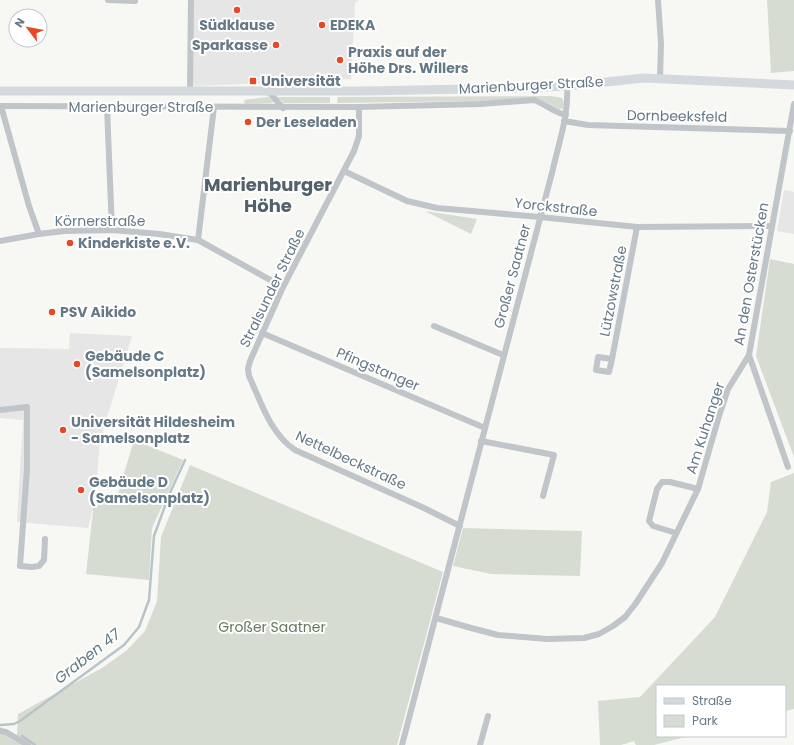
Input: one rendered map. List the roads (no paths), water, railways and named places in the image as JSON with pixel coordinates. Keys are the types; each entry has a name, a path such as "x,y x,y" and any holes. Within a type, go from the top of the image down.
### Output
{"main road":[{"name":"Marienburger Straße","path":"0,91 190,92 522,88 567,86 624,79 660,78 794,85"}],"street":[{"path":"108,0 135,1"},
{"path":"190,92 191,0"},
{"path":"658,0 661,44 660,78"},
{"name":"Großer Saatner","path":"402,745 565,118 568,99 567,86"},
{"path":"268,91 283,108"},
{"name":"Marienburger Straße","path":"0,106 283,108 480,104 534,100 562,114 565,118"},
{"name":"An den Osterstücken","path":"788,467 749,355 794,104"},
{"path":"0,106 29,206 39,234"},
{"path":"107,107 112,230"},
{"path":"198,240 214,107"},
{"name":"Stralsunder Straße","path":"248,369 250,361 283,287 354,151 359,136 359,107"},
{"name":"Dornbeeksfeld","path":"565,118 588,126 790,131"},
{"name":"Yorckstraße","path":"344,171 407,201 438,208 637,227 772,226"},
{"name":"Lützowstraße","path":"612,359 637,227"},
{"name":"Körnerstraße","path":"0,241 64,231 112,230 159,234 198,240 283,287"},
{"path":"434,326 503,355"},
{"name":"Pfingstanger","path":"262,333 485,428"},
{"name":"Am Kuhanger","path":"436,618 478,630 512,636 547,639 584,638 599,634 625,617 662,563 698,489 728,389 749,355"},
{"name":"Nettelbeckstraße","path":"248,369 249,376 275,431 287,445 294,450 424,508 460,526"},
{"path":"0,410 27,407 26,469 20,566 39,566 44,560 45,539"},
{"path":"481,441 554,455 543,496"},
{"name":"Am Kuhanger","path":"676,533 653,526 649,521 657,489 662,482 670,482 698,489"},
{"path":"480,745 488,716"},
{"path":"0,731 6,732 28,745"}],"waterway":[{"name":"Graben 47","path":"0,725 14,724 20,721 124,645 139,627 149,600 154,536 169,495 185,460"},
{"path":"22,736 35,745"}],"place":[{"name":"Südklause","path":"237,10"},
{"name":"EDEKA","path":"322,25"},
{"name":"Sparkasse","path":"276,45"},
{"name":"Praxis auf der Höhe Drs. Willers","path":"340,60"},
{"name":"Universität","path":"253,81"},
{"name":"Der Leseladen","path":"248,122"},
{"name":"Kinderkiste e.V.","path":"70,243"},
{"name":"PSV Aikido","path":"52,312"},
{"name":"Gebäude C (Samelsonplatz)","path":"77,364"},
{"name":"Universität Hildesheim - Samelsonplatz","path":"63,430"},
{"name":"Gebäude D (Samelsonplatz)","path":"81,490"}],"district":[{"name":"Marienburger Höhe","path":"268,194"}]}
